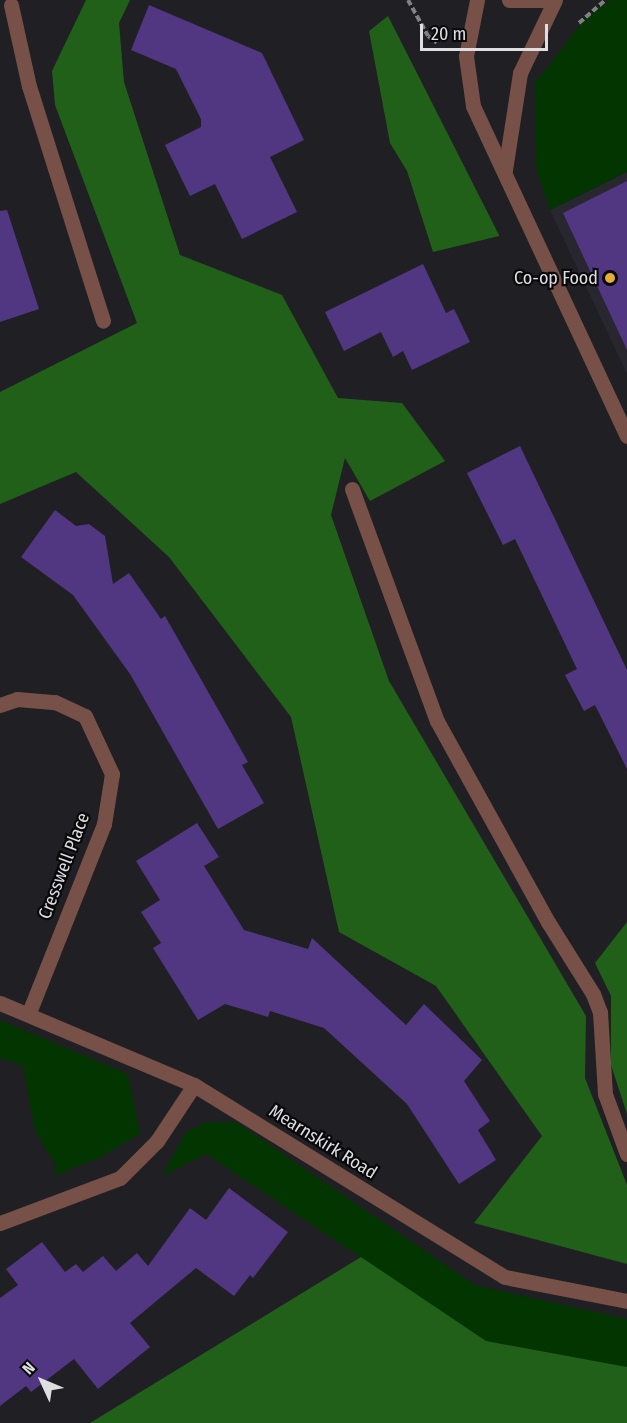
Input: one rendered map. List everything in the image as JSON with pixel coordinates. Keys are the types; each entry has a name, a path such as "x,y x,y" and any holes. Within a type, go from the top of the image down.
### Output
{"street":[{"path":"477,0 468,49 473,106 505,170 627,436"},
{"path":"509,0 548,0"},
{"path":"505,170 520,73 555,0"},
{"path":"0,19 13,3"},
{"path":"13,3 29,86 103,321"},
{"path":"352,489 437,721 548,922 593,994 600,1012 604,1094 627,1154"},
{"name":"Cresswell Place","path":"0,705 17,699 55,702 86,716 112,774 104,824 29,1012"},
{"name":"Mearnskirk Road","path":"0,1003 29,1012 194,1085 505,1276 627,1301"},
{"path":"0,1223 120,1178 157,1141 194,1085"}],"path":[{"path":"408,0 434,42 468,49"},
{"path":"575,27 605,0"}],"shaded area":[{"name":"Co-op Food","path":"627,172 627,374 550,210"}],"green space":[{"path":"86,0 130,0 119,23 124,82 180,255 282,295 338,398 402,403 445,461 370,501 345,458 331,515 389,681 586,1016 585,1078 627,1185 627,1264 474,1223 542,1136 436,986 339,932 291,717 169,557 76,472 0,504 0,392 137,323 55,105 52,71"},
{"path":"610,0 627,0 627,172 550,210 536,168 535,83 587,16"},
{"path":"388,16 499,236 433,252 407,171 390,143 369,31"},
{"path":"627,922 627,1114 611,1065 611,996 595,963"},
{"path":"0,1020 128,1074 140,1134 99,1158 54,1176 56,1166 35,1131 23,1066 0,1058"},
{"path":"207,1122 236,1122 475,1285 627,1319 627,1367 486,1341 206,1154 162,1176 186,1132"},
{"path":"361,1257 486,1341 627,1367 627,1423 90,1423"}],"building":[{"path":"149,5 262,53 304,140 270,157 297,212 242,239 215,184 190,196 165,145 201,127 201,119 176,69 131,50"},
{"name":"Co-op Food","path":"627,181 627,350 563,213"},
{"path":"7,210 39,309 0,322 0,211"},
{"path":"423,264 446,313 454,309 470,342 412,370 403,351 393,357 381,332 344,351 325,312"},
{"path":"520,446 627,670 627,769 595,705 584,711 565,675 577,669 515,539 503,545 467,473"},
{"path":"55,510 76,526 89,524 105,536 113,584 129,573 161,619 165,616 248,762 242,765 264,803 218,829 130,674 73,595 21,557"},
{"path":"197,823 219,857 204,866 244,930 308,949 312,938 406,1025 424,1004 482,1060 464,1081 490,1121 478,1130 496,1160 459,1184 407,1104 324,1028 270,1011 268,1017 225,1004 198,1020 153,948 161,943 141,912 160,900 136,861"},
{"path":"229,1188 288,1232 253,1278 250,1275 234,1296 196,1268 130,1323 150,1347 98,1389 74,1359 31,1392 26,1386 0,1406 0,1298 18,1285 6,1269 42,1242 65,1272 76,1264 83,1272 103,1256 116,1271 137,1253 148,1266 190,1208 206,1220"}],"place":[{"name":"Co-op Food","path":"610,278"}]}
